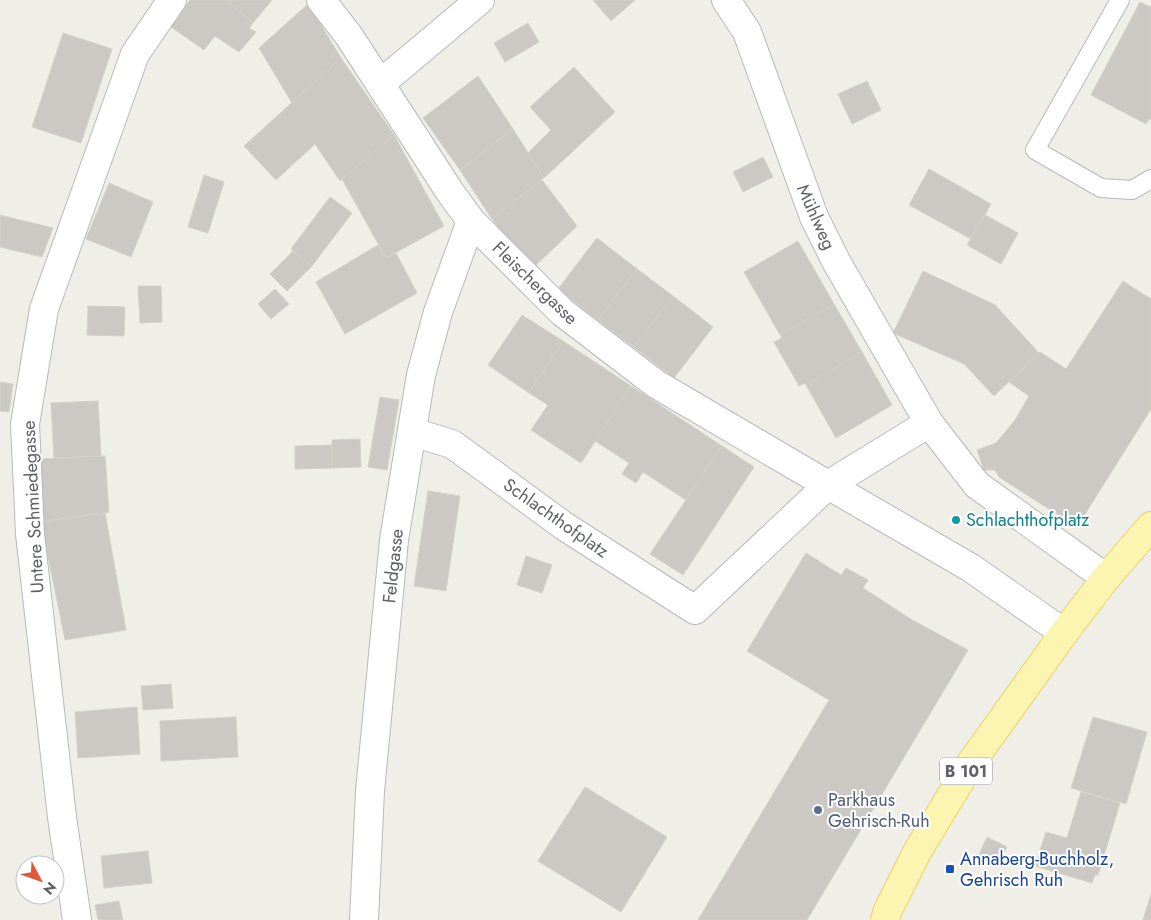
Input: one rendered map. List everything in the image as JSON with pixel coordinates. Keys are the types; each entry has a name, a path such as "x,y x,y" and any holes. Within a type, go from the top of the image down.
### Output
{"main road":[{"name":"B 101","path":"885,920 888,910 917,852 970,763 1106,578 1148,534"}],"street":[{"name":"Untere Schmiedegasse","path":"77,920 62,817 30,534 25,424 44,309 135,54 172,0"},
{"name":"Fleischergasse","path":"321,0 349,36 450,192 471,221 562,312 656,384 828,485"},
{"path":"380,84 480,0"},
{"name":"Mühlweg","path":"726,0 747,32 814,217 837,263 929,423"},
{"name":"Feldgasse","path":"364,920 370,791 394,540 421,375 438,312 471,221"},
{"path":"929,423 977,485 1106,578"},
{"name":"Schlachthofplatz","path":"412,432 452,444 564,526 695,610 828,485 929,423"},
{"path":"828,485 971,568 1064,633"}],"lane":[{"path":"1120,0 1035,150 1101,188 1132,190 1151,179"}],"building":[{"path":"190,0 226,0 253,23 249,28 256,32 239,52 215,36 204,50 171,27"},
{"path":"226,0 272,0 253,23"},
{"path":"593,0 635,0 611,21"},
{"path":"1140,2 1151,7 1151,120 1149,119 1146,124 1091,95"},
{"path":"308,4 341,58 292,103 259,48"},
{"path":"528,23 539,42 505,62 494,43"},
{"path":"63,33 112,49 81,143 32,127"},
{"path":"341,58 394,135 340,181 315,144 276,180 244,146"},
{"path":"574,67 615,112 544,178 528,153 551,130 530,107"},
{"path":"478,76 513,129 460,170 423,118"},
{"path":"867,81 881,110 852,124 838,94"},
{"path":"513,129 544,178 492,219 460,170"},
{"path":"394,135 444,226 386,258 342,179"},
{"path":"763,157 773,177 743,192 733,172"},
{"path":"929,169 991,204 971,239 909,205"},
{"path":"204,175 224,182 208,233 188,227"},
{"path":"542,180 577,226 532,269 492,219"},
{"path":"109,183 153,202 131,257 86,239"},
{"path":"330,197 352,213 312,266 291,249"},
{"path":"0,215 53,228 42,257 0,247"},
{"path":"985,215 1018,233 1001,264 967,245"},
{"path":"597,238 637,269 598,320 558,289"},
{"path":"798,241 834,304 780,335 744,272"},
{"path":"378,245 386,258 396,253 417,293 345,334 316,282"},
{"path":"293,251 312,266 287,291 270,274"},
{"path":"637,269 673,296 634,347 598,320"},
{"path":"923,271 995,305 1039,353 994,396 964,364 893,333"},
{"path":"1123,281 1151,299 1151,409 1077,527 999,477 995,470 984,470 977,450 996,443 1015,420 1029,396 1009,382 1040,352 1066,369"},
{"path":"138,286 161,286 162,322 140,323"},
{"path":"275,289 289,304 271,319 258,304"},
{"path":"673,296 713,327 674,378 634,347"},
{"path":"834,304 862,352 806,385 805,383 799,386 774,342 782,338 780,335"},
{"path":"88,306 125,307 124,336 87,335"},
{"path":"522,315 563,341 529,393 488,365"},
{"path":"563,341 631,386 581,463 531,430 548,405 529,393"},
{"path":"862,352 892,405 836,438 806,385"},
{"path":"0,382 13,384 9,412 0,411"},
{"path":"631,386 722,446 686,500 643,472 636,483 622,474 629,463 595,441"},
{"path":"380,397 399,400 387,470 368,467"},
{"path":"98,401 101,456 54,458 51,403"},
{"path":"360,439 361,467 332,468 332,440"},
{"path":"332,445 332,468 295,469 295,446"},
{"path":"722,446 754,467 683,575 650,554"},
{"path":"105,456 109,512 41,522 39,459"},
{"path":"428,491 460,496 446,591 414,586"},
{"path":"105,513 126,630 65,640 41,522"},
{"name":"Parkhaus Gehrisch-Ruh","path":"806,553 841,575 846,568 868,580 863,588 914,621 968,650 807,920 698,920 829,700 747,651"},
{"path":"526,556 552,565 542,593 517,585"},
{"path":"171,684 173,708 143,710 141,686"},
{"path":"137,707 140,754 78,758 75,712"},
{"path":"236,717 238,757 161,761 160,721"},
{"path":"1093,717 1147,732 1126,804 1071,788"},
{"path":"585,787 667,837 621,912 538,861"},
{"path":"1081,792 1120,803 1098,875 1095,875 1092,883 1035,866 1046,832 1067,838"},
{"path":"987,837 1007,847 997,866 978,857"},
{"path":"148,851 152,883 104,888 101,856"},
{"path":"1151,894 1151,920 1143,920"},
{"path":"119,901 123,920 98,920 95,905"}],"place":[{"name":"Schlachthofplatz","path":"956,520"},
{"name":"Parkhaus Gehrisch-Ruh","path":"818,810"},
{"name":"Annaberg-Buchholz, Gehrisch Ruh","path":"950,869"}]}
